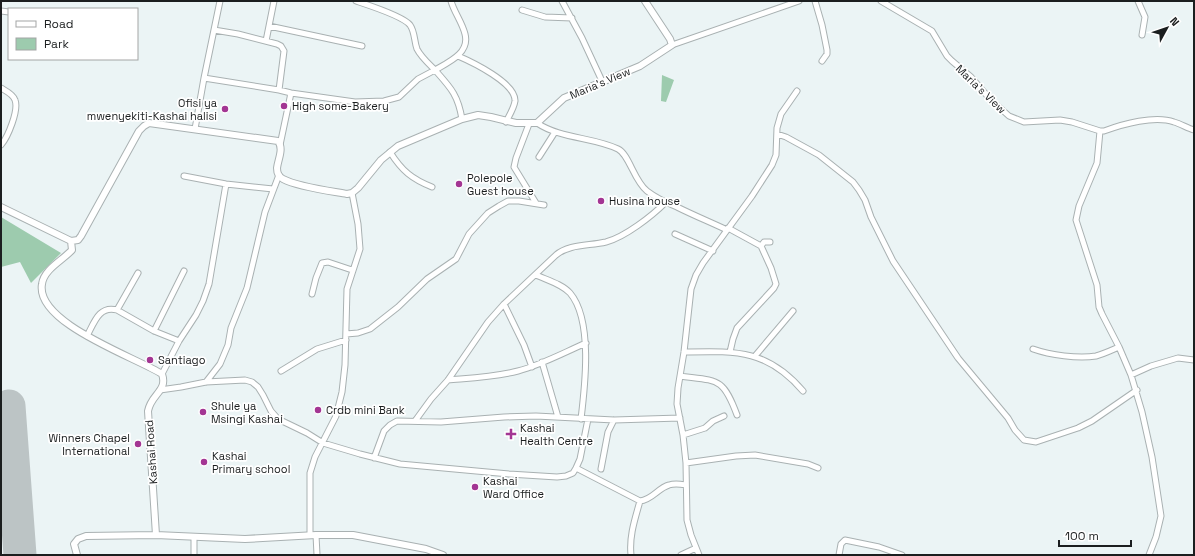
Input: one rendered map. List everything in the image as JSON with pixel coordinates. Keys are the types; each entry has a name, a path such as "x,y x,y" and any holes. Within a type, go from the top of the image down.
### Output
{"street":[{"path":"195,129 220,1"},
{"path":"266,41 274,1"},
{"path":"356,1 389,13 410,24 417,48 454,94 460,106 462,119"},
{"path":"204,78 355,102 384,101 399,97 418,79 458,56 464,49 466,43 465,33 451,1"},
{"path":"562,1 572,18 602,82"},
{"path":"645,1 672,44"},
{"name":"Maria's View","path":"537,123 564,98 640,66 672,44 799,1"},
{"path":"815,1 827,50 827,54 822,61"},
{"name":"Maria's View","path":"881,1 932,31 947,56 971,77 990,99 1009,116 1024,122 1060,120 1072,122 1100,131 1149,119 1174,121 1194,130"},
{"path":"1138,1 1145,17 1142,35"},
{"path":"522,10 545,17 572,18"},
{"path":"269,26 362,46"},
{"path":"214,30 266,41 281,46 284,51 279,90"},
{"path":"458,56 484,69 504,83 513,94 514,103 506,122"},
{"path":"1,88 13,96 16,105 7,136 1,145"},
{"path":"700,555 691,536 687,520 686,463 683,435 677,404 691,289 696,275 703,263 752,196 772,165 776,155 778,134 777,128 781,114 797,91"},
{"path":"291,93 280,145 277,170 279,175 283,179 305,186 347,194 352,193 358,188 376,166 398,146 462,119 478,115 491,117 506,122 529,124 537,123 555,132 612,147 622,152 638,183 646,191 666,202 728,229 761,246 771,268 776,284 737,328 730,352"},
{"path":"1,207 71,242 78,240 135,138 144,126 149,123 278,141 280,145"},
{"path":"529,124 514,167 536,204"},
{"path":"1100,131 1097,163 1079,206 1076,220 1098,285 1099,306 1120,347 1137,390 1152,457 1161,516 1156,537 1149,555"},
{"path":"539,157 555,132"},
{"path":"778,134 819,155 847,177 859,190 893,261 958,358 1008,418 1015,430 1024,440 1036,442 1078,428 1092,421 1137,390"},
{"path":"390,152 408,175 415,180 432,187"},
{"path":"206,382 220,364 228,345 231,328 247,288 265,212 279,175"},
{"path":"184,176 226,184 273,189"},
{"path":"71,242 72,250 46,275 42,283 42,293 52,310 61,319 87,336 162,374 179,341 196,315 209,284 226,184"},
{"path":"317,555 313,535 310,473 312,464 336,416 342,392 346,337 347,289 352,270 358,257 360,238 352,193"},
{"path":"281,371 317,349 370,329 398,307 427,279 456,259 469,234 488,214 499,206 508,201 520,201 544,205"},
{"path":"415,421 431,399 448,380 488,322 504,304 560,251 568,248 612,240 655,213 666,202"},
{"path":"675,234 713,250"},
{"path":"761,246 764,242 770,242"},
{"path":"312,294 322,263 328,262 352,270"},
{"path":"154,331 184,270"},
{"path":"117,310 138,273"},
{"path":"536,274 563,287 570,293 575,300 584,326 586,343 581,419"},
{"path":"504,304 524,345 532,367"},
{"path":"87,336 102,312 105,309 111,308 154,331 179,341"},
{"path":"755,356 793,311"},
{"path":"448,380 488,377 516,372 532,367 586,343"},
{"path":"1033,349 1046,354 1089,356 1103,354 1120,347"},
{"path":"684,352 730,352 755,356 784,372 792,378 803,391"},
{"path":"1131,375 1151,366 1178,358 1194,360"},
{"path":"542,362 558,417"},
{"name":"Kashai Road","path":"156,535 148,411 149,403 160,390 164,382 162,374"},
{"path":"680,376 706,379 720,384 725,388 730,397 737,415"},
{"path":"160,390 206,382 245,380 252,382 258,387 271,411 278,419 307,433 323,443 400,464 533,476 557,477 566,476 573,473 580,459 588,419"},
{"path":"683,435 705,428 713,421 724,416"},
{"path":"374,458 381,437 386,428 397,421 441,422 504,417 558,417 614,420 680,418"},
{"path":"601,469 608,432 614,420"},
{"path":"686,463 755,455 808,464 818,468"},
{"path":"576,468 640,501 648,499 666,486 675,484 686,485"},
{"path":"631,555 630,548 632,531 640,501"},
{"path":"77,555 74,544 78,539 86,536 156,535 194,538 245,539 313,535 353,535 426,549 443,555"},
{"path":"194,538 194,555"},
{"path":"839,555 841,544 845,540 879,547 902,555"},
{"path":"681,555 696,548"}],"green space":[{"path":"662,75 674,80 666,102 661,101"},
{"path":"1,217 61,253 31,283 20,262 1,267"}],"runway":[{"path":"9,406 20,555"}],"place":[{"name":"High some-Bakery","path":"284,106"},
{"name":"Ofisi ya mwenyekiti-Kashai halisi","path":"225,109"},
{"name":"Polepole Guest house","path":"459,184"},
{"name":"Husina house","path":"601,201"},
{"name":"Santiago","path":"150,360"},
{"name":"Crdb mini Bank","path":"318,410"},
{"name":"Shule ya Msingi Kashai","path":"203,412"},
{"name":"Kashai Health Centre","path":"511,434"},
{"name":"Winners Chapel International","path":"138,444"},
{"name":"Kashai Primary school","path":"204,462"},
{"name":"Kashai Ward Office","path":"475,487"}]}
